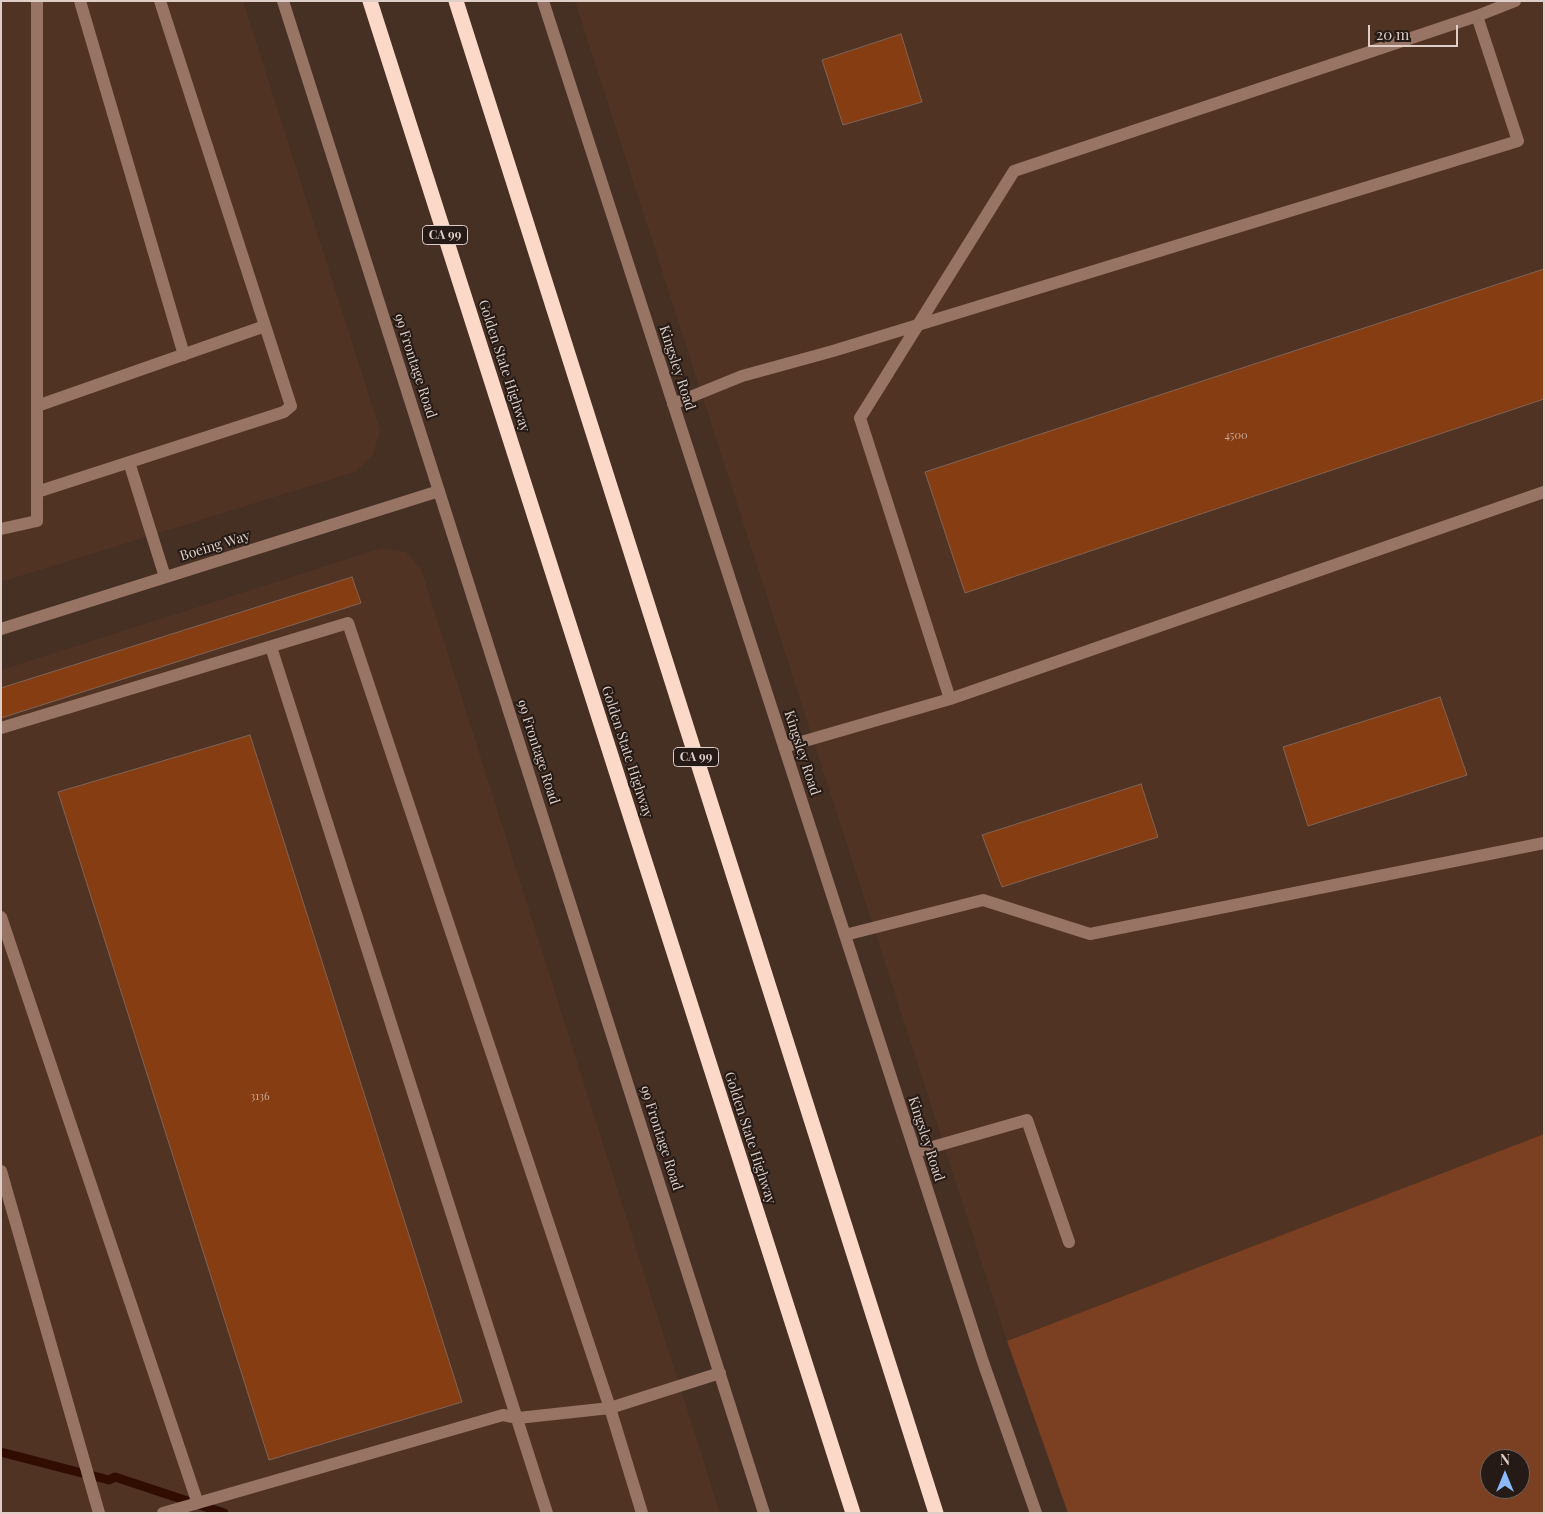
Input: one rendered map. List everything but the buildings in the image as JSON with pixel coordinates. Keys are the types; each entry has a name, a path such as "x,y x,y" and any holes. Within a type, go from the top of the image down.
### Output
{"highway":[{"name":"Golden State Highway","path":"370,1 853,1513"},
{"name":"CA 99","path":"456,1 936,1513"}],"street":[{"path":"1,529 37,521 37,1"},
{"path":"80,1 184,355"},
{"path":"37,492 284,412 291,406 160,1"},
{"name":"99 Frontage Road","path":"283,1 764,1513"},
{"name":"Kingsley Road","path":"543,1 914,1152 983,1362 1036,1513"},
{"path":"950,699 860,418 1014,171 1477,16 1515,1"},
{"path":"673,404 742,376 919,325 1518,141 1477,16"},
{"path":"37,406 265,326"},
{"path":"129,462 165,577"},
{"name":"Boeing Way","path":"1,629 439,491"},
{"path":"784,747 950,699 1544,492"},
{"path":"1,728 348,623 610,1408 642,1513"},
{"path":"271,647 547,1513"},
{"path":"845,935 983,900 1090,934 1544,843"},
{"path":"1,917 197,1502"},
{"path":"914,1152 1027,1120 1069,1242"},
{"path":"1,1171 99,1513"},
{"path":"163,1513 503,1415 518,1418 610,1408 720,1373"}],"shaded area":[{"path":"1,1 243,1 380,430 373,455 355,472 1,582"},
{"path":"575,1 1544,1 1544,1134 1007,1341"},
{"path":"382,548 406,552 421,569 720,1513 1,1513 1,670"},
{"path":"1544,1134 1544,1513 1068,1513 1007,1341"}],"waterway":[{"path":"1,1452 109,1480 115,1477 224,1513"}]}
